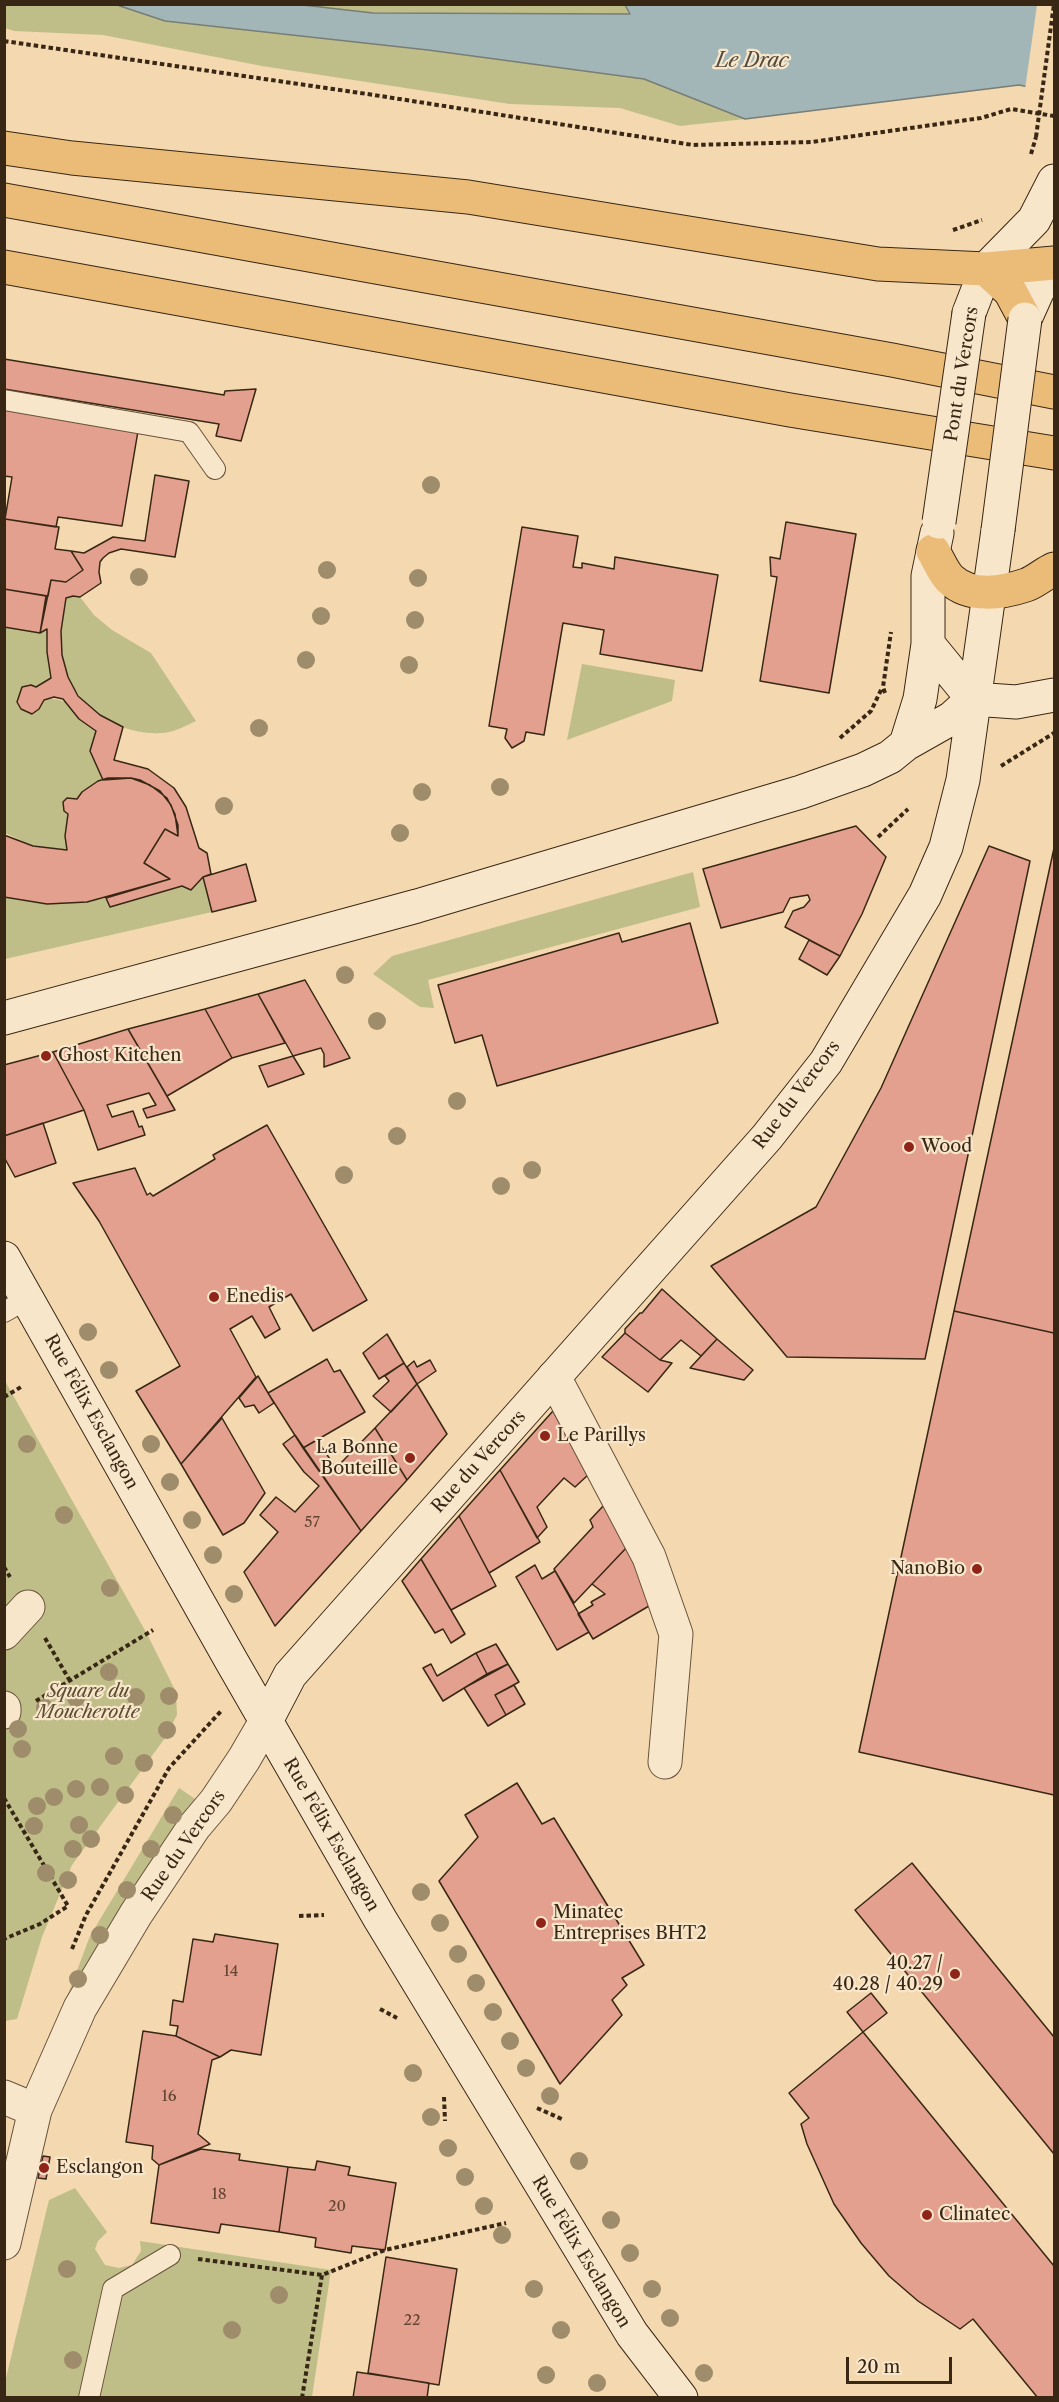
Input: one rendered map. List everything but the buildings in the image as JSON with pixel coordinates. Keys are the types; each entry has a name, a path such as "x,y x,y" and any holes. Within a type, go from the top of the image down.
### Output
{"highway":[{"path":"4,148 72,158 468,197 878,264 986,269 1054,263"},
{"path":"4,200 892,360 1054,392"},
{"path":"4,267 790,410 1054,453"},
{"path":"986,269 1010,291 1025,319"},
{"path":"936,536 949,578 966,590 990,593 1028,585 1040,575 1054,569"}],"street":[{"name":"Pont du Vercors","path":"898,751 920,699 928,644 928,576 969,313 986,269 1034,220 1054,181"},
{"path":"1025,319 1038,290 1054,268"},
{"name":"Rue du Vercors","path":"4,2243 35,2110 80,2008 112,1950 194,1827 216,1801 244,1760 290,1675 767,1137 826,1062 925,895 946,847 963,780 990,593 1025,319"},
{"path":"928,644 973,699"},
{"path":"4,1018 473,889 801,792 863,770 952,718 973,699 1016,702 1054,695"},
{"name":"Rue Félix Esclangon","path":"4,1258 16,1305 266,1721 380,1919 632,2334 681,2397"},
{"path":"554,1377 649,1557 676,1634 665,1762"},
{"path":"4,1633 28,1607"},
{"path":"4,2097 35,2110"}],"lane":[{"path":"4,400 189,432 215,469"},
{"path":"89,2397 113,2289 170,2255"}],"path":[{"path":"1036,137 1054,4"},
{"path":"4,41 362,93 693,145 812,142 981,118 1011,109 1054,116"},
{"path":"1009,764 1054,734"},
{"path":"878,837 908,809"},
{"path":"4,1397 21,1387"},
{"path":"14,1707 153,1630"},
{"path":"4,1798 68,1906 40,1924 4,1939"},
{"path":"299,1916 324,1915"},
{"path":"380,2009 398,2019"},
{"path":"444,2097 445,2121"},
{"path":"170,2255 322,2275 386,2250 506,2223"},
{"path":"302,2397 322,2275"}],"green space":[{"path":"625,4 631,14 373,13 294,5"},
{"path":"5,5 117,5 165,21 428,50 644,79 745,119 680,126 620,108 510,104 262,66 103,35 14,31 5,28"},
{"path":"80,597 94,615 112,630 151,653 196,721 170,732 144,732 127,729 111,722 83,700 73,687 62,654 66,598"},
{"path":"4,627 40,633 47,629 47,652 51,678 36,687 31,685 22,688 17,702 21,709 32,714 39,709 44,700 60,700 73,707 96,731 90,751 103,780 82,792 77,799 67,798 63,802 64,811 68,814 65,835 67,850 33,846 5,833"},
{"path":"582,664 675,680 672,701 567,740"},
{"path":"693,872 700,907 428,980 434,1008 420,1007 373,974 392,956"},
{"path":"203,877 212,912 5,959 4,897 30,902 55,903 106,898 110,907 182,886"},
{"name":"Square du Moucherotte","path":"4,1379 147,1634 176,1692 177,1715 165,1738 72,1865 42,1937 17,2019 5,2021"},
{"path":"179,1788 201,1803 55,2029 90,1936"},
{"path":"75,2188 107,2232 98,2241 95,2249 105,2265 119,2268 132,2265 141,2251 140,2241 331,2270 312,2397 5,2398 5,2382 49,2200"}],"water":[{"name":"Le Drac","path":"294,4 373,13 630,14 625,5 1054,5 1054,92 1019,85 745,119 644,79 428,50 165,21 117,5"}],"pier":[{"path":"1037,5 1054,5 1054,95 1025,89"}],"place":[{"name":"Ghost Kitchen","path":"46,1056"},
{"name":"Wood","path":"909,1147"},
{"name":"Enedis","path":"214,1297"},
{"name":"Le Parillys","path":"545,1436"},
{"name":"La Bonne Bouteille","path":"410,1458"},
{"name":"NanoBio","path":"977,1569"},
{"name":"Minatec Entreprises BHT2","path":"541,1923"},
{"name":"40.27 / 40.28 / 40.29","path":"955,1974"},
{"name":"Esclangon","path":"44,2168"},
{"name":"Clinatec","path":"927,2215"}]}
